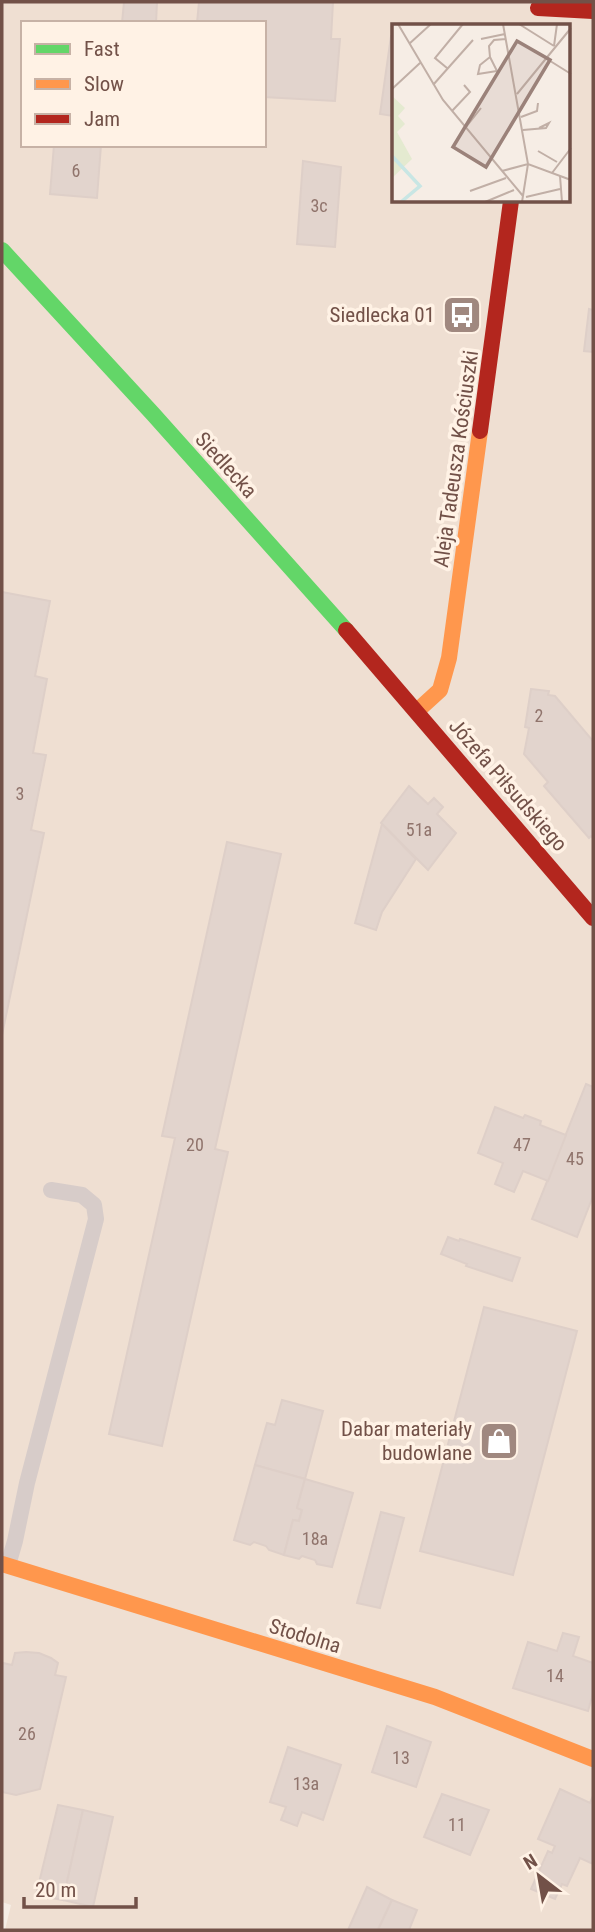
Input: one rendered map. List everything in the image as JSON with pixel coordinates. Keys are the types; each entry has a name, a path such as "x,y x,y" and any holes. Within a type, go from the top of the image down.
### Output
{"street":[{"path":"535,24 538,5 593,11"},
{"name":"Aleja Tadeusza Kościuszki","path":"416,711 440,690 449,658 511,203"},
{"name":"Siedlecka","path":"2,250 244,516 416,711"},
{"name":"Józefa Piłsudskiego","path":"416,711 593,918"},
{"name":"Stodolna","path":"5,1564 435,1698 593,1759"}],"lane":[{"path":"5,1564 15,1542 27,1483 96,1219 94,1205 82,1195 51,1190"}],"shaded area":[{"path":"2,2 593,2 593,1930 5,1930 11,1905 2,1902"}],"building":[{"path":"124,2 157,2 156,21 122,21"},
{"path":"199,2 333,2 331,39 340,39 335,101 266,97 266,21 197,21"},
{"path":"391,36 392,116 380,114"},
{"path":"54,147 101,147 97,198 50,194"},
{"path":"303,161 341,167 335,247 297,244"},
{"path":"589,309 593,310 593,352 584,351"},
{"path":"2,592 50,601 35,676 47,679 33,753 46,755 31,830 44,833 2,1035"},
{"path":"531,689 549,691 548,695 555,696 593,741 593,838 589,838 544,786 548,782 524,754 529,728 525,727"},
{"path":"409,786 428,804 434,798 443,807 437,814 456,833 428,870 381,823"},
{"path":"382,824 416,859 382,912 376,930 355,923"},
{"path":"227,842 281,854 215,1149 228,1152 162,1446 109,1434 175,1138 162,1136"},
{"path":"586,1084 593,1087 593,1196 577,1237 532,1219"},
{"path":"495,1107 523,1118 525,1115 541,1121 540,1125 566,1135 548,1181 523,1171 514,1192 495,1184 503,1163 478,1153"},
{"path":"448,1237 520,1258 512,1281 466,1266 467,1264 441,1254"},
{"name":"Dabar materiały budowlane","path":"484,1307 577,1331 513,1575 420,1551"},
{"path":"282,1400 323,1411 305,1479 255,1465 267,1423 275,1425"},
{"path":"255,1465 305,1479 297,1508 302,1510 299,1521 293,1520 284,1555 254,1542 250,1545 234,1540"},
{"path":"305,1479 353,1493 332,1567 317,1564 315,1560 302,1556 299,1559 284,1555 293,1520 299,1521 302,1510 297,1508"},
{"path":"381,1512 404,1518 380,1608 357,1603"},
{"path":"563,1633 579,1637 573,1656 593,1663 593,1693 588,1711 513,1688 528,1642 557,1651"},
{"path":"26,1652 51,1658 58,1663 55,1675 66,1677 40,1789 16,1795 2,1792 2,1668 3,1663 12,1665 15,1653"},
{"path":"387,1726 431,1742 416,1787 372,1772"},
{"path":"288,1747 341,1765 323,1820 302,1812 297,1826 281,1820 286,1807 270,1802"},
{"path":"560,1789 590,1803 593,1796 593,1864 580,1858 567,1886 562,1884 555,1899 531,1889 548,1851 552,1853 555,1846 538,1839"},
{"path":"442,1794 489,1810 470,1855 424,1837"},
{"path":"58,1805 83,1810 63,1900 36,1895"},
{"path":"83,1810 113,1817 93,1907 63,1900"},
{"path":"367,1887 392,1900 378,1930 348,1930"},
{"path":"392,1900 417,1910 409,1930 378,1930"}],"traffic: fast":[{"path":"2,250 346,630"}],"traffic: slow":[{"path":"417,711 440,690 449,658 480,431"},
{"path":"2,1564 435,1697 593,1759"}],"traffic: jam":[{"path":"538,8 593,11"},
{"path":"480,431 511,203"},
{"path":"346,630 593,918"}],"place":[{"name":"Siedlecka 01","path":"462,315"},
{"name":"Dabar materiały budowlane","path":"499,1441"}]}
